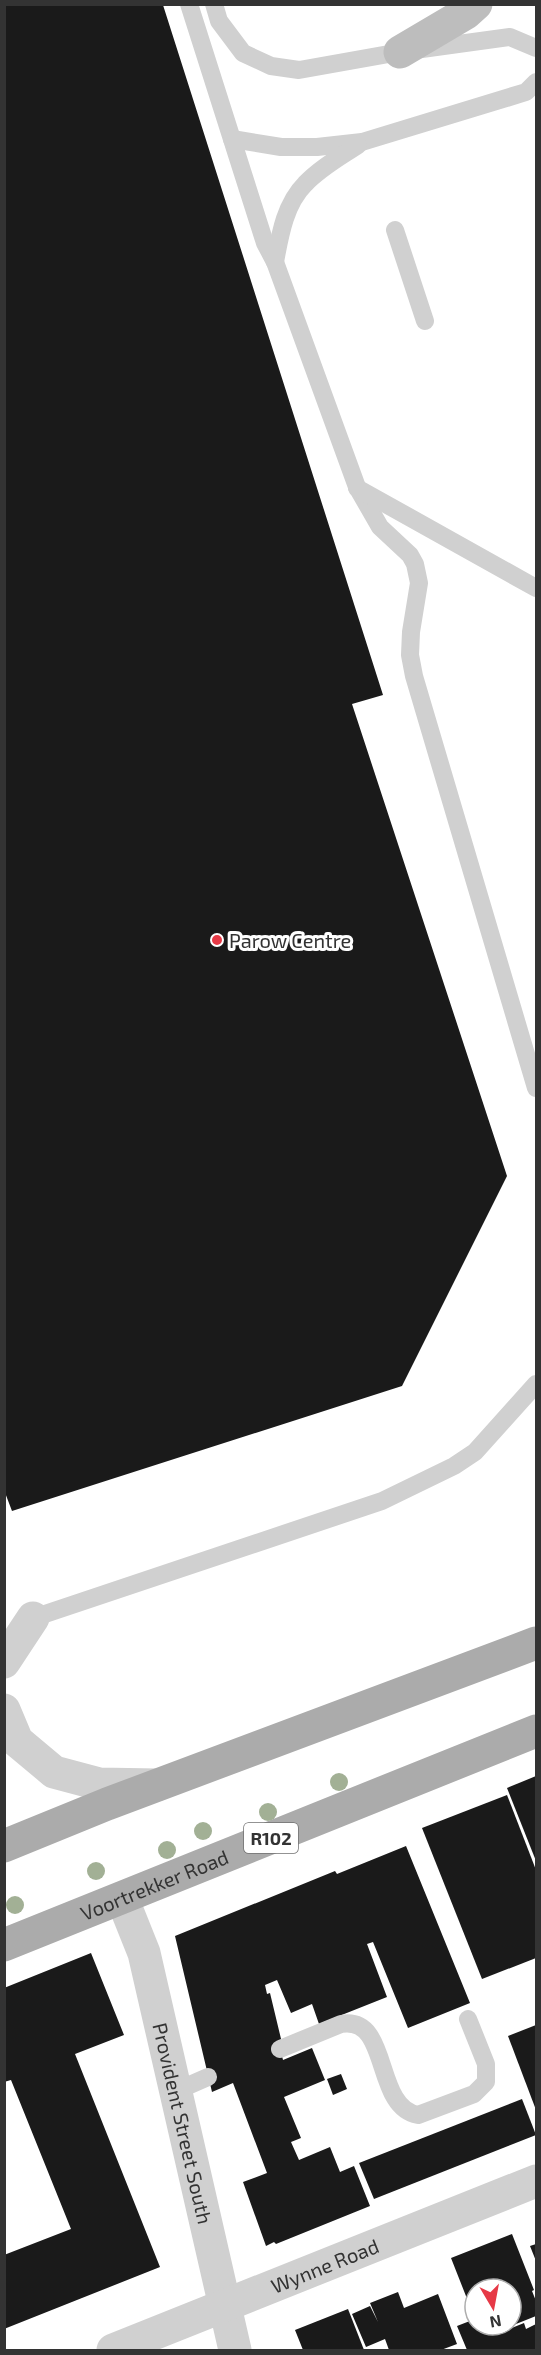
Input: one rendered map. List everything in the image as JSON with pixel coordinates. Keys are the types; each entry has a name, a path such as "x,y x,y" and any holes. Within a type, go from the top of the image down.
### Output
{"main road":[{"path":"400,52 466,13 476,4"},
{"path":"4,1846 157,1785 537,1643"},
{"name":"Voortrekker Road","path":"4,1945 537,1731"}],"street":[{"path":"4,1662 19,1622"},
{"path":"4,1710 17,1741 54,1772 99,1784 157,1785"},
{"name":"Provident Street South","path":"122,1898 144,1953 235,2350"},
{"name":"Wynne Road","path":"113,2350 537,2181"}],"lane":[{"path":"189,4 265,243 357,488 380,527 410,555 418,573 419,583 411,632 410,655 414,676 537,1088"},
{"path":"214,4 219,21 243,53 271,66 299,70 400,52 510,37 537,48"},
{"path":"232,139 281,147 317,147 362,142 526,92 537,82"},
{"path":"274,262 281,229 291,204 304,184 362,142"},
{"path":"395,230 425,321"},
{"path":"357,488 537,588"},
{"path":"19,1622 382,1501 454,1466 475,1452 537,1384"},
{"path":"280,2049 341,2024 360,2025 370,2037 396,2101 409,2114 418,2115 474,2094 486,2082 486,2064 468,2019"},
{"path":"176,2091 208,2078"}],"building":[{"name":"Parow Centre","path":"4,5 163,5 383,695 352,704 507,1176 402,1386 12,1511 4,1490"},
{"path":"536,1776 536,1861 507,1788"},
{"path":"507,1795 536,1870 536,1958 482,1979 422,1828"},
{"path":"406,1846 470,2003 408,2028 373,1942 367,1944 387,1997 319,2024 312,2004 291,2013 277,1980 265,1985 267,1994 270,1993 282,2043 279,2044 283,2060 312,2048 325,2080 284,2097 301,2138 291,2142 299,2160 330,2147 340,2172 354,2166 370,2206 266,2246 243,2182 267,2173 233,2083 212,2092 175,1936 335,1871 337,1874"},
{"path":"91,1953 124,2035 75,2054 160,2267 4,2329 4,2255 71,2229 11,2080 4,2082 4,1988"},
{"path":"536,2025 536,2110 508,2036"},
{"path":"341,2074 347,2089 333,2095 327,2079"},
{"path":"522,2099 536,2135 374,2199 359,2163"},
{"path":"512,2234 534,2290 532,2291 536,2301 536,2316 523,2321 523,2277 463,2277 463,2288 451,2258"},
{"path":"536,2244 536,2261 530,2246"},
{"path":"398,2292 404,2308 438,2294 457,2344 441,2350 389,2350 385,2339 366,2347 352,2314 370,2306 378,2322 370,2303"},
{"path":"348,2309 364,2350 303,2350 295,2330"},
{"path":"523,2323 526,2329 536,2324 536,2350 467,2350 457,2326 463,2324 463,2337 523,2337"}],"place":[{"name":"Parow Centre","path":"217,940"}]}
